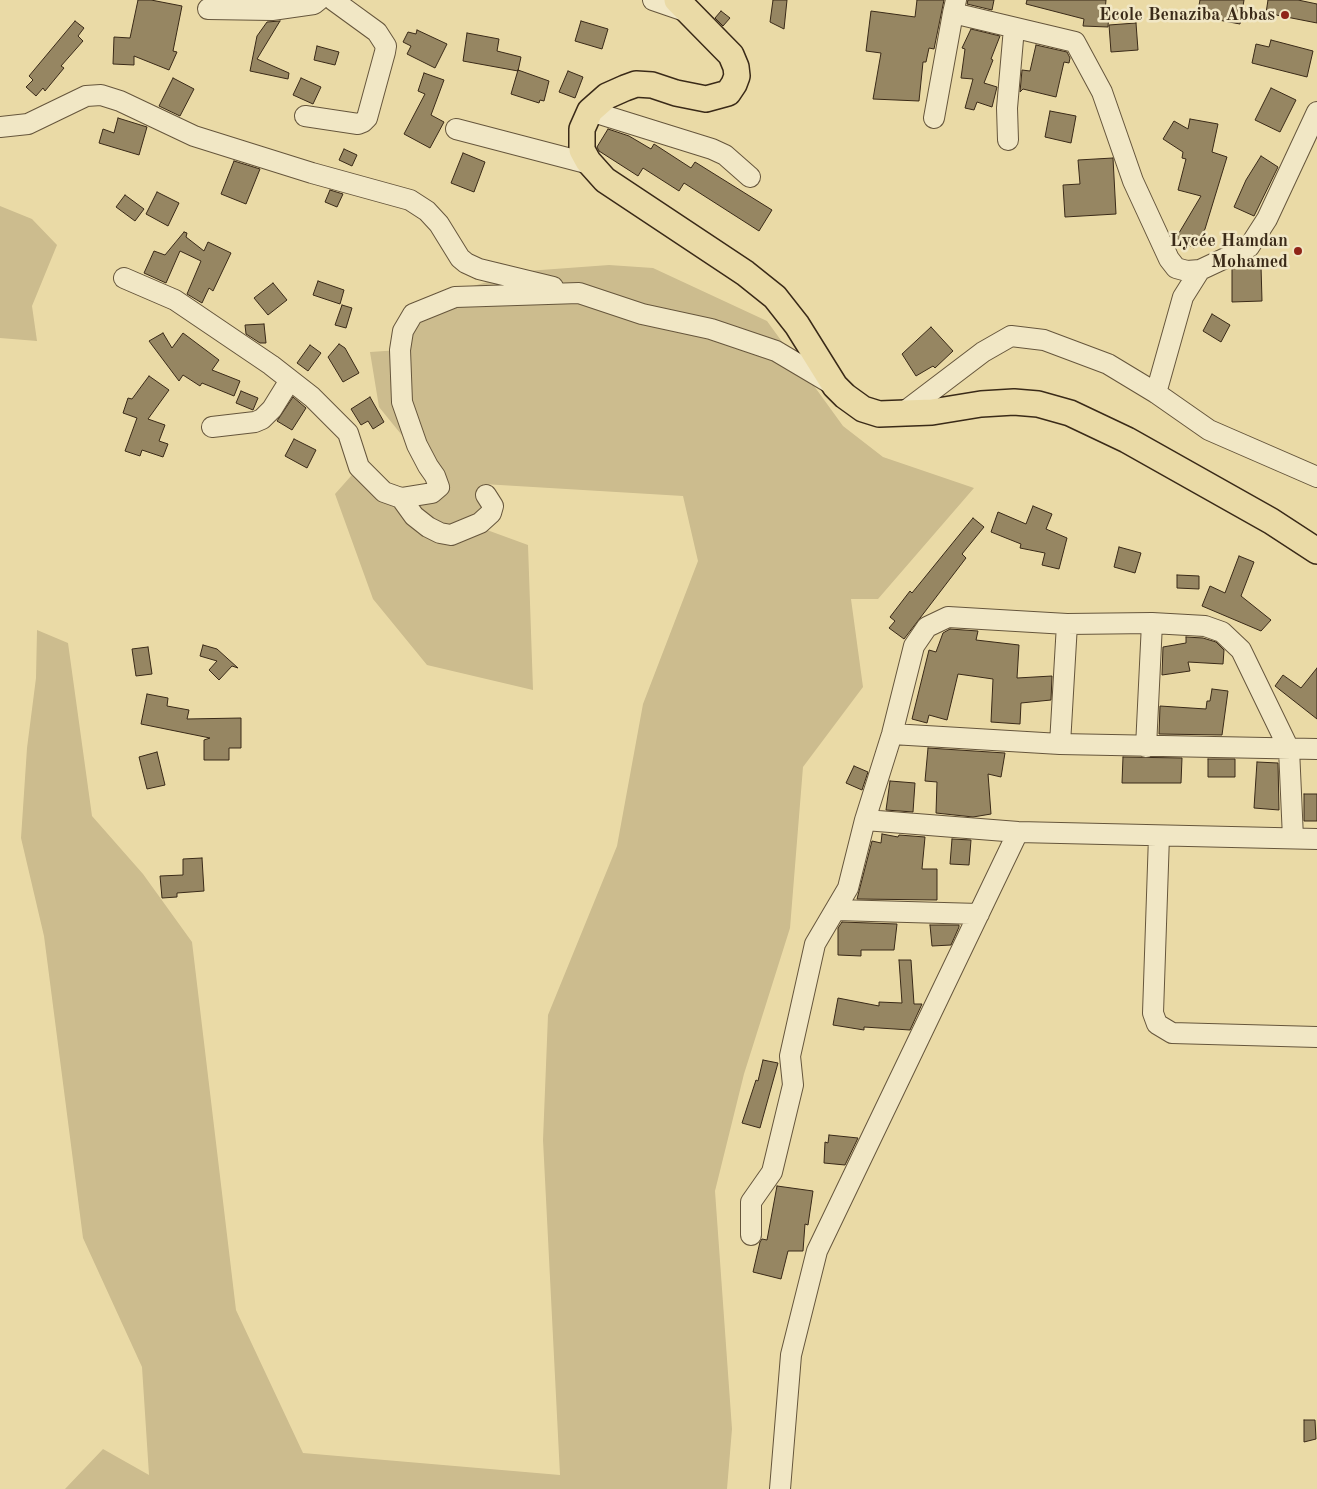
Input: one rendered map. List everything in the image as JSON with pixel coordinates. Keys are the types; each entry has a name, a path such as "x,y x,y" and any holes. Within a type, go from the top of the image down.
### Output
{"main road":[{"path":"681,5 731,55 736,66 737,76 728,92 706,98 676,93 652,84 636,84 607,96 590,111 582,129 582,150 590,164 605,180 745,273 775,297 797,325 835,386 863,409 879,414 900,415 1014,402 1038,404 1070,414 1127,440 1271,521 1317,551"}],"street":[{"path":"208,10 272,10 314,4 319,0"},
{"path":"305,116 358,124 363,122 367,118 385,52 386,46 377,32 333,0"},
{"path":"654,0 681,5"},
{"path":"934,118 954,7 1014,28 1075,42 1102,92 1133,181 1169,259 1176,268 1187,271 1200,270 1249,247 1267,219 1317,112"},
{"path":"1008,140 1006,108 1014,28"},
{"path":"0,127 28,124 86,96 101,95 120,101 194,136 312,173 410,200 433,218 460,258 479,269 579,293 642,314 711,329 776,351 835,386"},
{"path":"590,111 712,149 725,155 750,177"},
{"path":"456,130 590,164"},
{"path":"1156,393 1183,298 1200,270"},
{"path":"124,278 175,300 312,397 348,433 359,467 384,492 401,498 432,493 439,487 436,476 428,466 418,445 402,402 400,350 402,331 413,314 455,296 579,293"},
{"path":"900,415 983,352 1011,336 1044,340 1108,364 1156,393 1209,430 1317,477"},
{"path":"212,427 262,419 272,409 290,380"},
{"path":"401,498 414,516 428,527 440,533 451,534 480,523 491,513 493,506 486,495"},
{"path":"751,1235 752,1202 772,1172 793,1085 790,1056 814,944 848,888 865,820 892,734 914,646 927,627 948,617 1067,624 1152,623 1214,628 1236,642 1288,749 1293,838"},
{"path":"1146,747 1152,623"},
{"path":"1060,744 1067,624"},
{"path":"892,734 1060,744 1317,749"},
{"path":"865,820 1018,832 1317,839"},
{"path":"780,1489 791,1356 816,1251 1018,832"},
{"path":"1159,836 1153,1013 1157,1024 1172,1033 1317,1037"},
{"path":"836,910 979,914"}],"shaded area":[{"path":"0,206 32,219 57,245 32,306 37,341 0,338"},
{"path":"609,265 653,268 767,321 843,426 883,457 974,488 878,599 851,599 863,687 803,767 790,928 744,1074 715,1191 732,1429 727,1489 65,1489 103,1449 149,1475 142,1367 83,1238 44,936 21,838 27,748 36,678 37,630 68,643 92,816 143,874 192,942 236,1310 303,1453 560,1475 543,1140 548,1015 617,846 643,704 698,561 683,496 483,484 487,530 528,545 533,690 427,665 373,599 335,494 359,467 384,492 432,493 435,476 379,407 370,352 400,350 419,301 527,271"}],"building":[{"path":"138,0 151,0 182,6 173,51 177,52 169,70 134,56 134,65 113,64 114,37 130,38"},
{"path":"773,0 787,0 784,29 770,22"},
{"path":"917,0 944,0 934,49 929,48 926,62 923,62 919,101 873,99 881,53 866,51 871,11 915,17"},
{"path":"968,0 994,0 992,10 967,4"},
{"path":"1027,0 1106,0 1105,11 1109,12 1108,27 1083,26 1084,19 1026,4"},
{"path":"1200,0 1244,0 1240,24 1197,16"},
{"path":"1268,0 1298,0 1317,4 1317,23 1266,13"},
{"path":"721,11 730,18 723,26 715,18"},
{"path":"75,21 84,28 78,36 83,41 61,66 64,68 45,91 43,88 36,96 26,87 33,80 29,76"},
{"path":"280,21 257,59 289,73 288,79 250,71 257,36 267,22"},
{"path":"581,21 608,29 602,49 575,41"},
{"path":"1136,23 1138,50 1111,52 1109,25"},
{"path":"971,29 1000,36 984,83 997,87 992,107 977,102 974,110 965,108 973,79 961,78 965,49 962,48"},
{"path":"417,30 447,44 435,68 407,54 411,46 403,42 408,32 416,34"},
{"path":"467,33 499,39 497,51 521,57 518,71 463,61"},
{"path":"1271,40 1313,51 1307,77 1252,63 1256,44 1269,47"},
{"path":"1036,45 1067,52 1070,58 1069,63 1064,62 1056,97 1023,89 1020,92 1022,70 1030,71"},
{"path":"317,46 339,52 335,65 314,60"},
{"path":"518,70 549,81 544,101 540,100 539,103 511,94"},
{"path":"568,71 583,77 575,98 559,92"},
{"path":"424,73 444,80 431,115 444,122 430,148 404,134 425,94 418,91"},
{"path":"173,78 194,89 180,116 159,106"},
{"path":"301,78 321,87 313,104 293,95"},
{"path":"1271,88 1296,100 1280,132 1255,120"},
{"path":"1050,111 1076,116 1071,143 1045,137"},
{"path":"118,118 147,127 139,155 99,143 103,129 114,133"},
{"path":"1190,119 1218,124 1212,152 1227,157 1205,229 1194,248 1176,238 1201,196 1178,190 1186,159 1182,158 1183,152 1163,139 1174,121 1188,129"},
{"path":"608,129 629,136 651,149 654,144 691,168 695,162 772,210 759,231 684,183 679,191 643,168 638,176 599,151 597,147"},
{"path":"344,149 357,155 352,166 339,160"},
{"path":"463,153 485,162 474,192 451,183"},
{"path":"1261,156 1278,167 1254,216 1234,207 1246,180"},
{"path":"1113,158 1116,214 1065,217 1063,185 1080,184 1078,160"},
{"path":"234,161 260,169 246,204 221,194"},
{"path":"330,190 343,194 337,207 325,202"},
{"path":"157,192 179,203 168,226 146,214"},
{"path":"125,195 144,209 135,221 116,207"},
{"path":"184,232 187,233 186,237 204,251 208,242 231,253 213,291 209,288 202,303 187,294 201,261 180,251 166,283 144,273 154,251 165,255"},
{"path":"1250,261 1250,266 1261,266 1262,301 1232,302 1232,268"},
{"path":"318,281 344,290 340,304 313,295"},
{"path":"273,283 287,300 268,315 254,298"},
{"path":"342,305 352,308 346,328 335,325"},
{"path":"1212,314 1230,325 1221,342 1203,331"},
{"path":"264,324 266,343 260,343 246,334 245,325"},
{"path":"931,327 953,351 935,368 933,366 916,376 902,354"},
{"path":"163,333 172,348 183,333 219,360 212,370 240,381 234,396 202,383 200,386 183,375 179,381 149,341"},
{"path":"339,344 345,348 359,373 343,382 328,357"},
{"path":"310,345 321,353 308,371 297,363"},
{"path":"149,376 169,390 148,419 165,425 159,441 168,444 163,457 142,450 140,456 125,451 137,418 123,413 128,398 132,399"},
{"path":"241,391 258,398 253,410 236,403"},
{"path":"293,397 306,408 292,430 277,421"},
{"path":"370,397 384,422 373,429 368,421 361,425 351,409"},
{"path":"294,439 316,450 307,468 285,456"},
{"path":"1033,506 1052,514 1046,529 1067,538 1059,569 1042,565 1045,553 1020,548 1021,544 991,532 998,512 1026,524"},
{"path":"973,518 984,527 962,554 966,558 904,639 889,628 895,621 890,617"},
{"path":"1119,547 1141,553 1135,573 1114,567"},
{"path":"1239,556 1254,562 1241,596 1271,620 1261,631 1202,606 1210,586 1225,593"},
{"path":"1177,575 1199,576 1199,589 1177,588"},
{"path":"950,629 978,631 976,640 1019,645 1017,678 1052,676 1051,700 1021,703 1020,724 991,722 993,679 958,674 947,720 929,715 927,723 912,719 929,650 936,652 943,633"},
{"path":"1186,637 1203,638 1216,642 1224,650 1223,664 1188,662 1190,671 1162,675 1163,647 1186,643"},
{"path":"203,645 217,649 238,668 232,666 219,680 209,670 217,661 200,656"},
{"path":"148,647 152,674 136,676 132,649"},
{"path":"1317,668 1317,719 1275,686 1283,675 1301,688"},
{"path":"1212,689 1228,691 1222,735 1159,734 1160,706 1206,709 1207,701 1210,701"},
{"path":"147,694 168,698 167,706 189,710 187,719 241,718 241,748 229,748 229,760 204,760 204,740 210,738 141,724"},
{"path":"928,748 1005,753 1001,777 988,774 991,814 973,817 936,813 937,782 925,781"},
{"path":"157,752 165,785 147,789 139,757"},
{"path":"1123,757 1182,758 1181,783 1122,783"},
{"path":"1208,759 1235,759 1235,777 1208,777"},
{"path":"1257,762 1278,763 1279,810 1254,808"},
{"path":"854,766 868,772 862,790 846,783"},
{"path":"890,781 915,783 913,812 886,810"},
{"path":"1304,794 1317,794 1317,821 1304,821"},
{"path":"882,834 898,837 899,835 925,837 922,869 937,869 937,900 857,899 872,841 881,843"},
{"path":"952,839 971,840 969,865 950,864"},
{"path":"202,858 204,891 177,893 177,897 162,898 160,876 183,875 183,859"},
{"path":"842,922 897,924 894,950 861,950 861,956 838,955 838,928"},
{"path":"930,925 959,925 959,927 951,945 932,946"},
{"path":"899,960 911,960 914,1004 922,1004 910,1030 864,1027 864,1030 833,1025 838,998 879,1006 879,1002 902,1003"},
{"path":"763,1060 778,1063 760,1128 742,1123 756,1080 758,1081"},
{"path":"829,1135 858,1138 845,1165 824,1163 825,1142 828,1143"},
{"path":"777,1186 813,1191 808,1225 805,1224 803,1251 788,1251 781,1279 753,1272 760,1242 762,1239 767,1240"},
{"path":"1304,1420 1315,1420 1316,1439 1304,1442"}],"place":[{"name":"Ecole Benaziba Abbas","path":"1285,15"},
{"name":"Lycée Hamdan Mohamed","path":"1298,251"}]}
